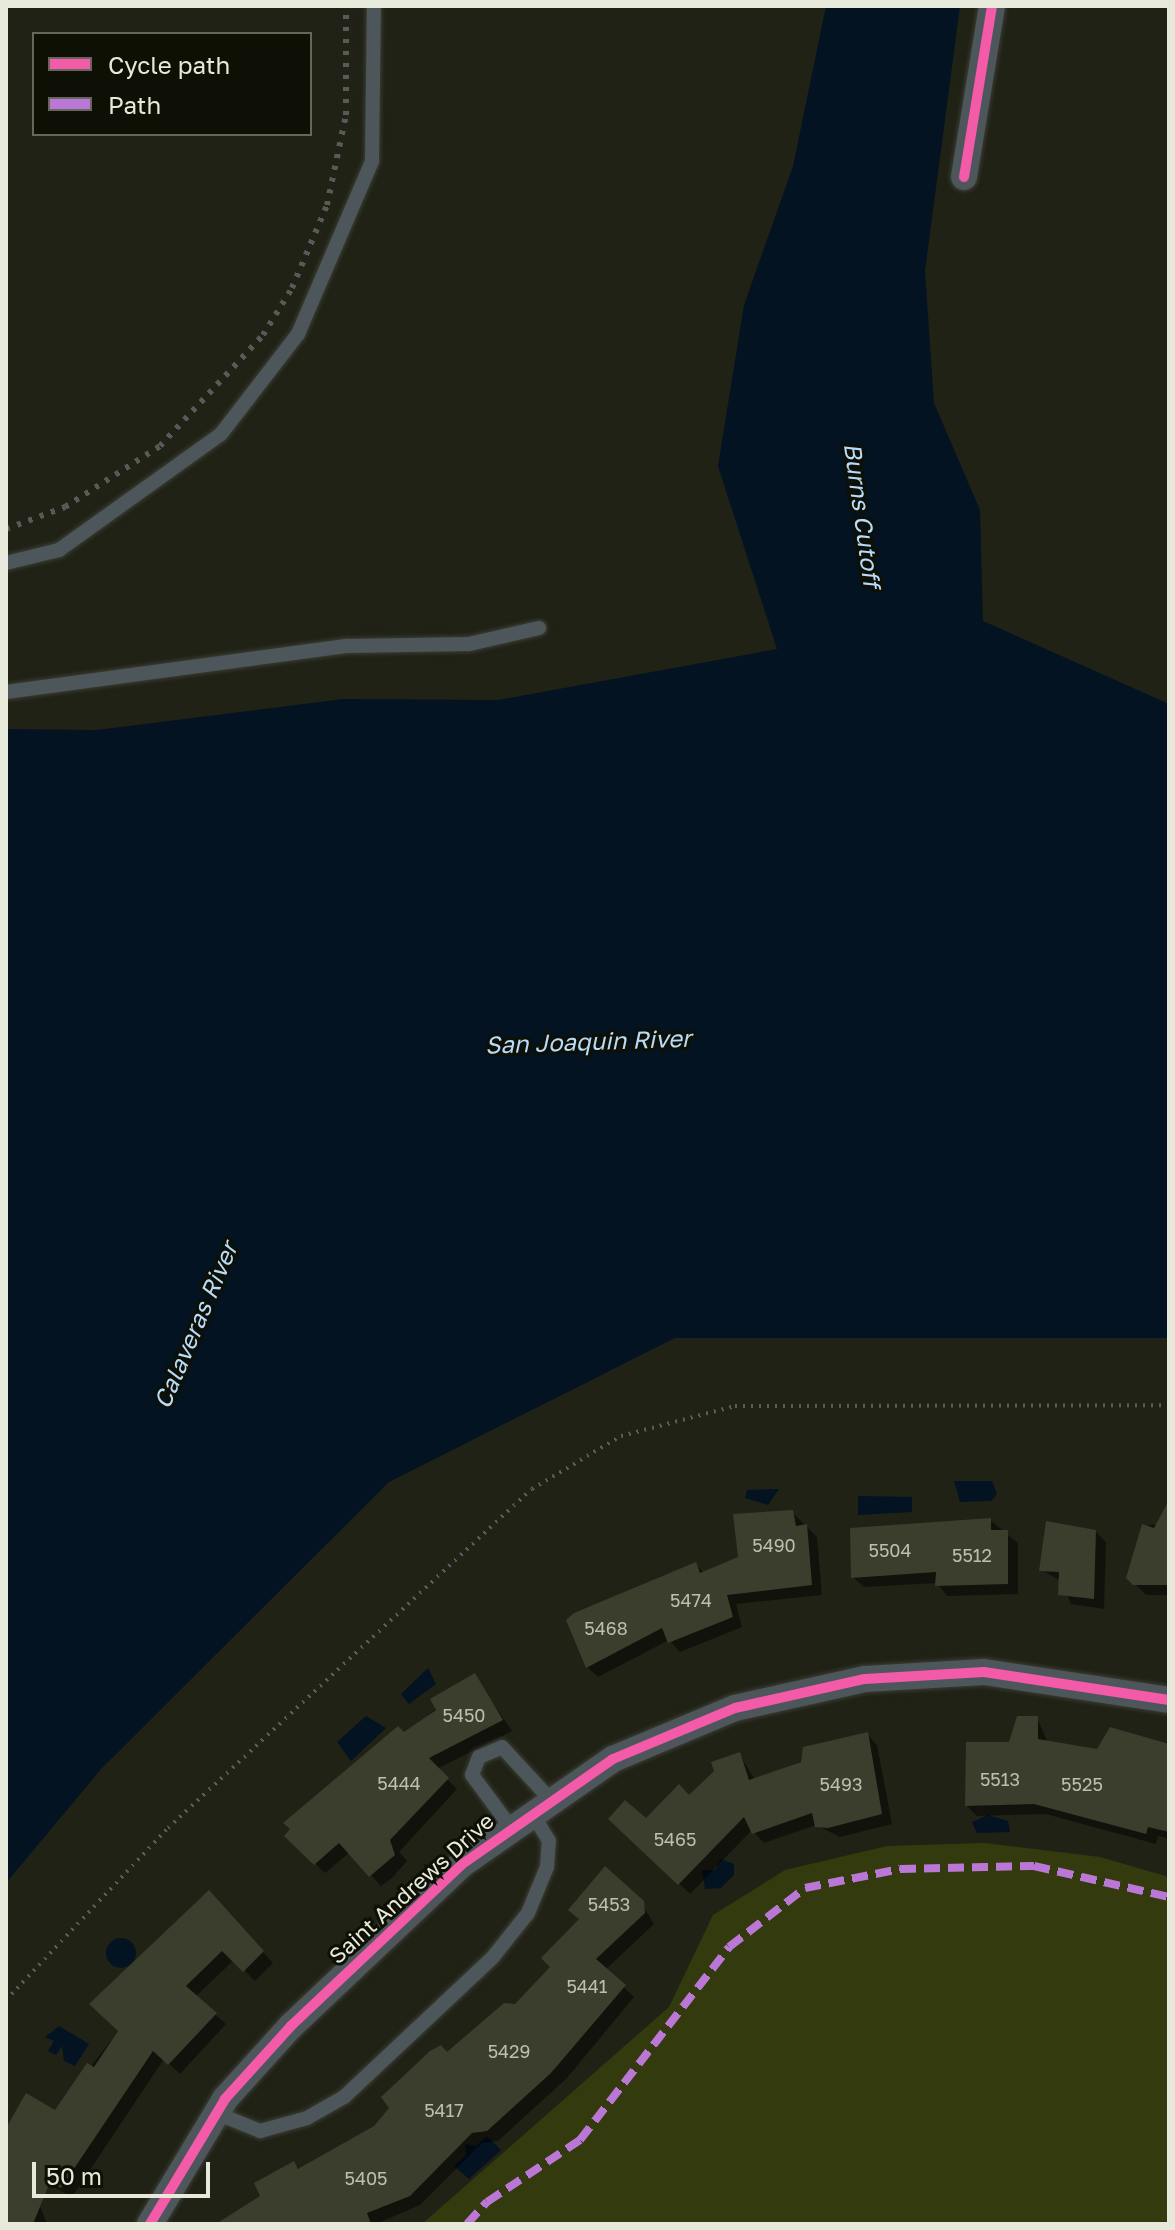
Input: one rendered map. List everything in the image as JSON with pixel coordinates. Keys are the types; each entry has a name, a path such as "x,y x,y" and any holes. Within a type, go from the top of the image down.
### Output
{"street":[{"path":"964,177 992,6"},
{"name":"Saint Andrews Drive","path":"150,2224 216,2113 291,2026 529,1811 673,1731 761,1701 865,1679 1037,1676 1169,1700"}],"lane":[{"path":"6,563 59,550 221,434 298,334 372,161 374,6"},
{"path":"6,692 348,646 469,644 539,628"},
{"path":"216,2113 260,2131 307,2118 344,2097 493,1957 528,1913 547,1867 549,1841 529,1811 502,1747 479,1757 472,1775 529,1811"}],"path":[{"path":"6,2000 168,1828 532,1489 621,1436 735,1406 1169,1405"}],"green space":[{"path":"984,1843 1100,1857 1169,1877 1169,2224 422,2224 669,2007 713,1915 785,1870 887,1846"}],"water":[{"path":"826,6 960,6 925,271 934,403 980,510 983,621 1169,704 1169,1338 675,1338 389,1482 102,1768 6,1883 6,729 97,730 343,699 498,700 777,649 718,466 744,305 793,166"},
{"path":"954,1481 992,1481 997,1494 991,1501 960,1502"},
{"path":"779,1489 768,1505 745,1498 747,1490"},
{"path":"858,1496 912,1497 912,1512 858,1515"},
{"path":"428,1668 436,1684 409,1704 401,1694"},
{"path":"366,1716 386,1728 351,1761 337,1742"},
{"path":"988,1815 1008,1821 1010,1832 977,1833 972,1822"},
{"path":"721,1859 734,1864 734,1875 721,1888 705,1889 702,1870 715,1870"},
{"path":"121,1938 132,1942 136,1953 132,1964 121,1968 110,1964 106,1953 110,1942"},
{"path":"59,2026 89,2044 75,2066 64,2061 62,2046 56,2055 48,2051 54,2041 45,2037"},
{"path":"487,2136 501,2150 469,2179 454,2166 466,2155 465,2144 476,2146"}],"building":[{"path":"1169,1500 1169,1585 1133,1585 1126,1578 1142,1524 1154,1528"},
{"path":"793,1510 796,1526 807,1524 812,1585 727,1595 733,1617 668,1643 662,1628 586,1668 566,1620 574,1613 696,1562 700,1573 738,1557 733,1514"},
{"path":"991,1518 991,1530 1008,1530 1008,1584 935,1586 936,1572 851,1578 850,1528"},
{"path":"1046,1521 1096,1530 1094,1599 1058,1595 1059,1572 1039,1571"},
{"path":"475,1673 503,1720 429,1758 449,1778 390,1840 395,1855 369,1877 339,1843 314,1865 284,1836 290,1829 283,1823 398,1726 404,1732 436,1710 430,1699"},
{"path":"1017,1716 1038,1716 1038,1739 1097,1749 1110,1727 1169,1744 1169,1832 1148,1827 1146,1834 1034,1804 965,1806 966,1742 1009,1742"},
{"path":"868,1732 882,1814 828,1828 815,1827 812,1813 752,1834 744,1817 678,1885 608,1819 625,1800 646,1818 679,1784 689,1795 714,1771 711,1762 740,1752 749,1780 801,1762 803,1747"},
{"path":"605,1866 644,1901 645,1913 596,1959 626,1985 551,2073 487,2131 472,2133 410,2196 367,2213 371,2224 216,2224 260,2196 254,2183 294,2161 298,2169 374,2126 389,2108 381,2097 430,2051 441,2045 447,2052 504,2003 515,2004 550,1967 541,1958 579,1919 568,1910"},
{"path":"209,1890 264,1951 243,1972 222,1951 186,1986 217,2013 168,2065 153,2051 61,2188 50,2182 33,2224 6,2224 6,2128 26,2093 55,2110 87,2063 94,2067 118,2031 89,2004"}],"railway":[{"path":"6,529 65,507 160,446 263,335 292,288 327,205 346,115 346,6"}],"marked path":[{"path":"467,2224 487,2202 580,2140 729,1947 805,1888 900,1869 1034,1866 1169,1897"}],"cycle path":[{"path":"964,177 992,6"},
{"path":"150,2224 225,2099 291,2026 461,1865 613,1759 735,1708 865,1679 984,1672 1169,1700"}],"water label":[{"name":"Burns Cutoff","path":"863,515"},
{"name":"San Joaquin River","path":"588,1041"},
{"name":"Calaveras River","path":"195,1325"}]}
